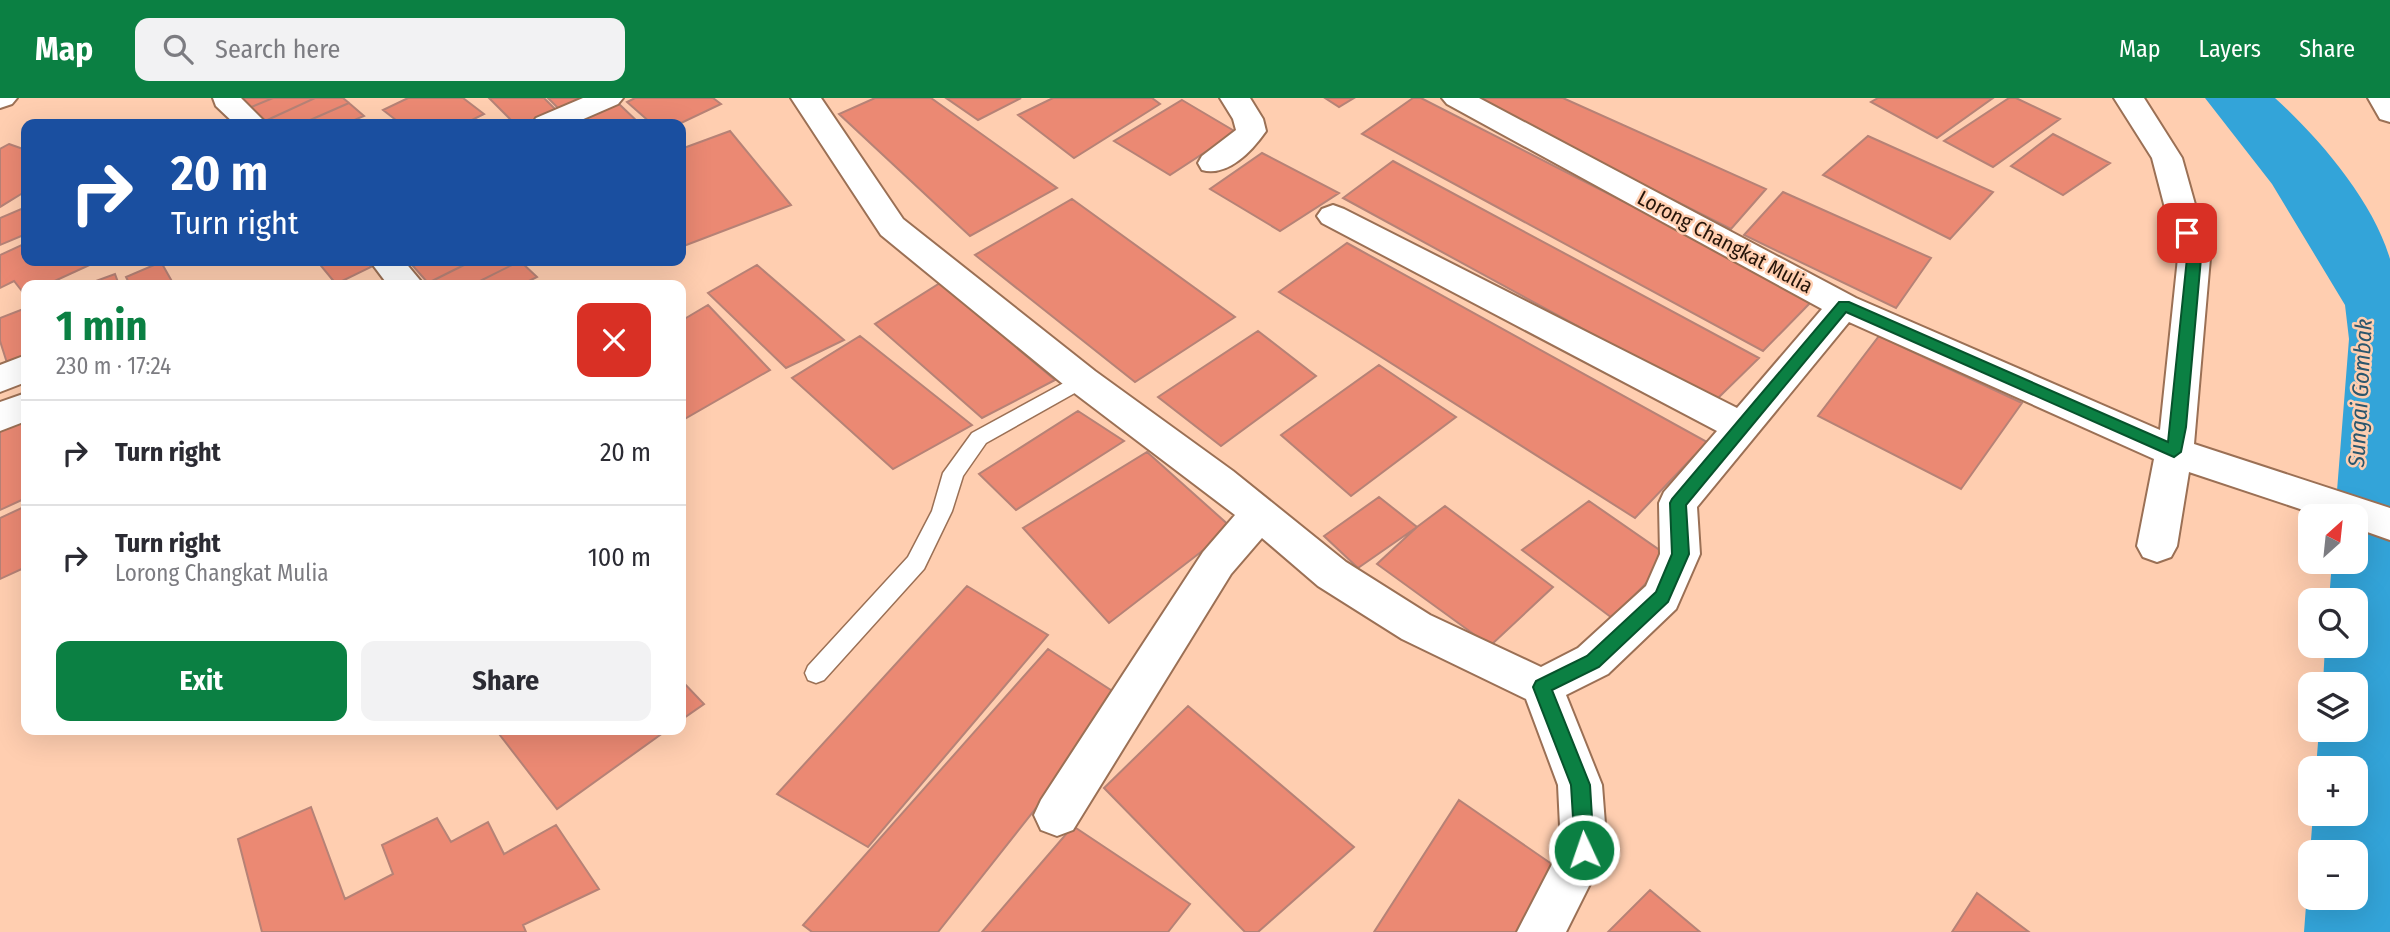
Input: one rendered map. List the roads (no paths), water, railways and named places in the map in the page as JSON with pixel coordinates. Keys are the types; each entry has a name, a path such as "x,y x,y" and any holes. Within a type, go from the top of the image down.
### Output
{"street":[{"path":"559,119 608,98"},
{"path":"806,98 892,227 1082,380 1220,481 1332,575 1416,626 1542,687 1580,785 1584,850 1541,932"},
{"path":"1213,163 1243,142 1251,131 1248,119 1235,98"},
{"name":"Lorong Changkat Mulia","path":"1457,98 1844,306 2174,452 2390,524"},
{"path":"2129,98 2167,158 2194,258 2179,427 2157,546"},
{"path":"226,100 246,119"},
{"path":"1333,216 1741,427"},
{"path":"390,266 403,280"},
{"path":"1542,687 1593,661 1662,597 1681,554 1678,503 1844,306"},
{"path":"0,379 21,370"},
{"path":"0,417 21,408"},
{"path":"1057,815 1217,563 1259,514"}],"lane":[{"path":"816,673 916,563 942,511 953,473 979,438 1082,380"}],"water":[{"name":"Sungai Gombak","path":"2205,98 2275,98 2310,132 2358,193 2382,237 2390,259 2390,932 2304,932 2306,910 2368,910 2368,840 2311,840 2312,826 2368,826 2368,756 2317,756 2318,742 2368,742 2368,672 2324,672 2324,658 2368,658 2368,588 2330,588 2331,574 2368,574 2368,504 2336,504 2349,339 2345,305 2272,184"}]}
